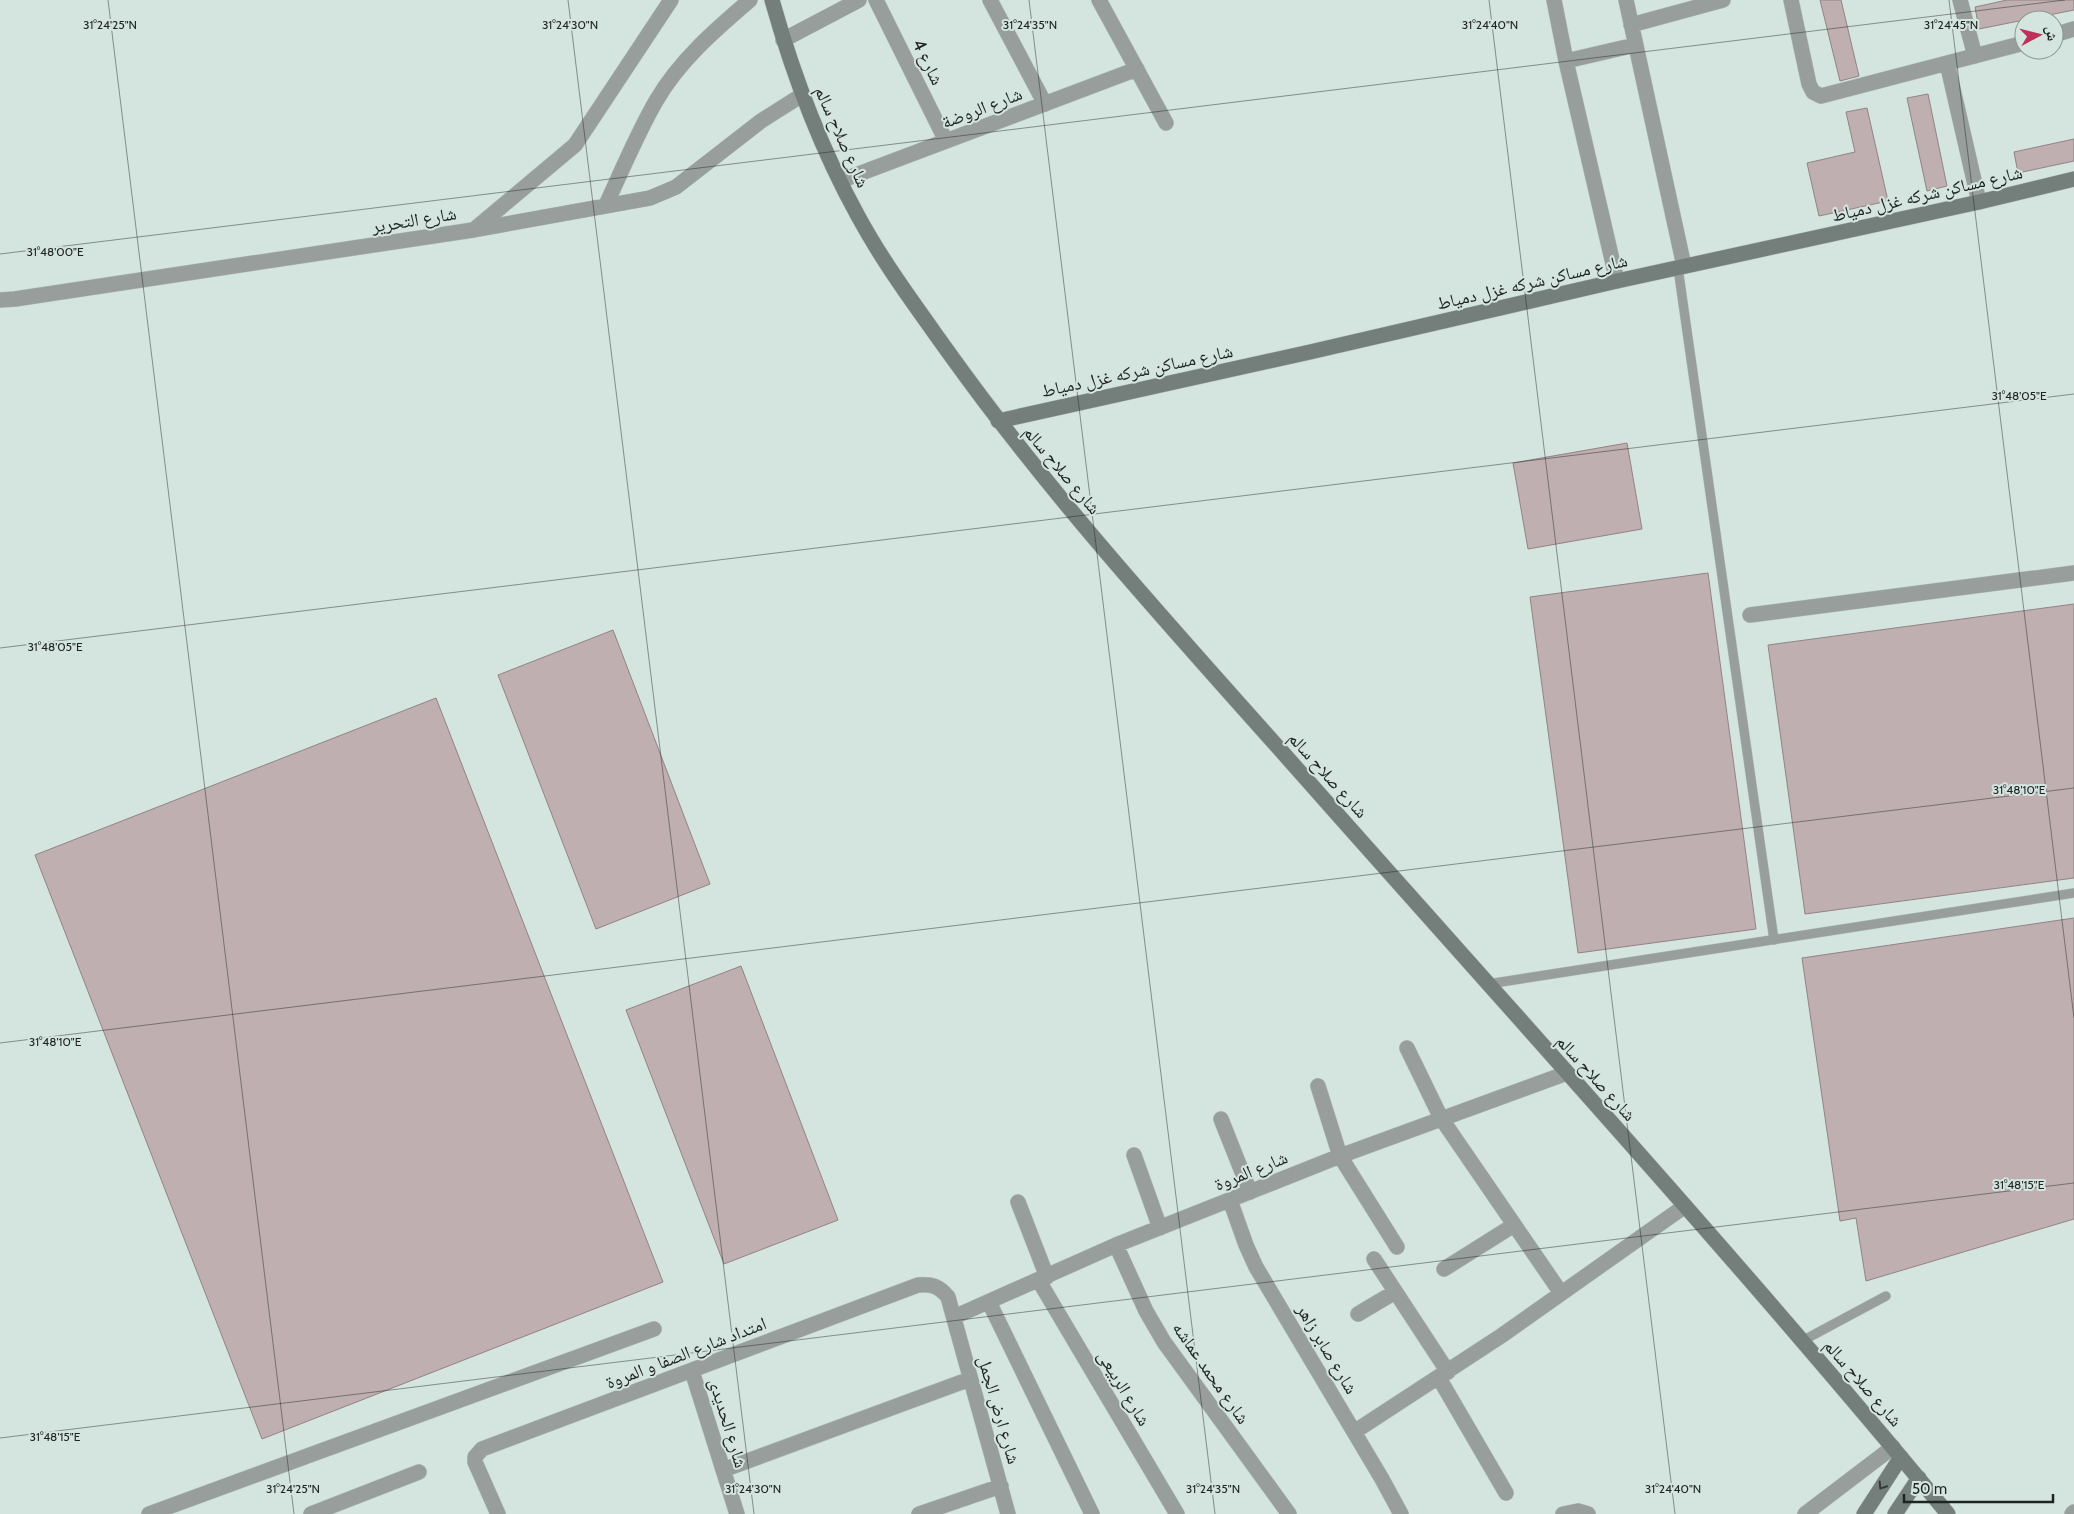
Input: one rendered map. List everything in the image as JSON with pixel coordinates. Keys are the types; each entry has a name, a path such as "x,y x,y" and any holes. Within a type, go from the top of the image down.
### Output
{"street":[{"path":"473,230 575,145 671,0"},
{"path":"606,205 657,100 682,64 713,32 750,0"},
{"name":"شارع صلاح سالم","path":"772,0 783,40 802,95 840,182 876,247 998,421 1145,597 1685,1206 1948,1514"},
{"path":"783,40 859,0"},
{"name":"شارع 4","path":"876,0 946,141"},
{"path":"990,0 1045,104"},
{"path":"1100,0 1166,123"},
{"path":"1554,0 1566,61 1617,281"},
{"path":"1626,0 1681,267"},
{"path":"1632,25 1684,5 1724,0"},
{"path":"1791,0 1809,84 1813,92 1821,96 2014,46"},
{"path":"1960,0 1974,56"},
{"path":"1566,61 1636,44"},
{"path":"1947,64 1979,202"},
{"name":"شارع الروضة","path":"840,182 1137,69"},
{"name":"شارع التحرير","path":"0,300 473,230 650,198 676,186 761,121 802,95"},
{"name":"شارع مساكن شركه غزل دمياط","path":"998,421 1320,350 1617,281 1979,202 2074,179"},
{"path":"1750,615 2074,573"},
{"path":"1407,1048 1441,1118 1561,1293"},
{"name":"شارع المروة","path":"954,1317 1116,1245 1340,1156 1567,1073"},
{"path":"1318,1086 1340,1156 1397,1247"},
{"path":"1221,1119 1250,1192"},
{"path":"1134,1155 1160,1228"},
{"name":"شارع صابر زاهر","path":"1230,1200 1256,1267 1401,1514"},
{"name":"شارع الربيعى","path":"1018,1202 1043,1279 1177,1514"},
{"path":"1354,1432 1443,1375 1685,1206"},
{"path":"1444,1269 1514,1225"},
{"name":"شارع محمد عماشه","path":"1116,1245 1146,1311 1164,1342 1289,1514"},
{"path":"1374,1259 1443,1375 1506,1493"},
{"name":"امتداد شارع الصفا و المروة","path":"498,1514 475,1462 478,1452 918,1285 931,1284 941,1288 948,1297 954,1317"},
{"path":"1358,1314 1395,1292"},
{"path":"989,1302 1092,1514"},
{"name":"شارع ارض الجمل","path":"954,1317 1008,1514"},
{"path":"149,1514 654,1329"},
{"name":"شارع الحديدى","path":"692,1371 737,1514"},
{"path":"723,1470 970,1379"},
{"path":"1804,1514 1897,1452"},
{"path":"1864,1514 1897,1452"},
{"path":"312,1514 419,1472"},
{"path":"1895,1514 1919,1478"},
{"path":"919,1514 1001,1486"},
{"path":"1563,1514 1578,1511 1588,1514"}],"lane":[{"path":"1681,267 1774,940"},
{"path":"1488,984 2074,893"},
{"path":"1802,1341 1886,1296"}],"building":[{"path":"1820,0 1841,0 1859,76 1840,81"},
{"path":"2007,0 2074,0 2074,10 2064,12 2064,10 2014,10 2014,22 1979,29 1975,7"},
{"path":"1928,94 1947,186 1927,191 1907,98"},
{"path":"1867,108 1888,201 1819,216 1807,163 1855,152 1846,112"},
{"path":"2074,139 2074,161 2018,173 2014,152"},
{"path":"1627,443 1642,529 1528,549 1513,463"},
{"path":"1708,573 1756,929 1578,953 1530,597"},
{"path":"2074,604 2074,878 1805,914 1768,645"},
{"path":"613,630 710,884 596,929 498,675"},
{"path":"436,698 663,1282 262,1439 35,855"},
{"path":"2074,918 2074,1219 1866,1281 1856,1218 1840,1221 1802,958"},
{"path":"741,966 838,1220 724,1264 626,1010"}]}
